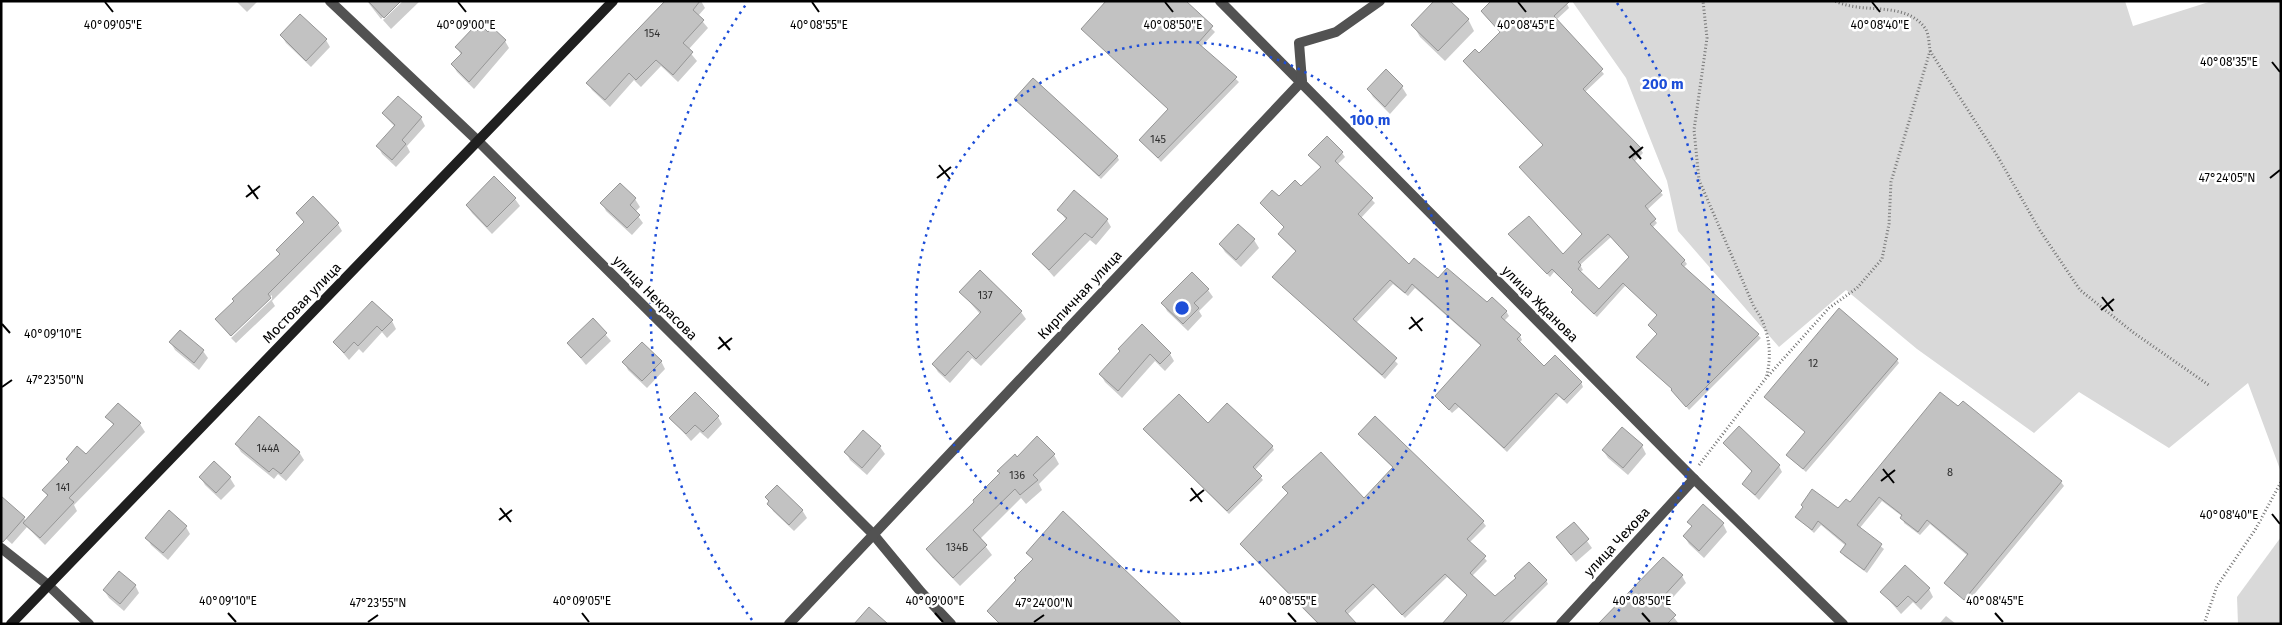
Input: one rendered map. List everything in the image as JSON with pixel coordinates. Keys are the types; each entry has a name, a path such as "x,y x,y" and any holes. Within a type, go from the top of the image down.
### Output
{"street":[{"name":"улица Некрасова","path":"330,1 478,141 873,534 921,592 952,624"},
{"name":"Мостовая улица","path":"12,624 613,1"},
{"name":"улица Жданова","path":"1220,1 1302,81 1692,478 1843,624"},
{"path":"1302,81 1298,43 1336,32 1380,1"},
{"name":"Кирпичная улица","path":"788,624 1302,81"},
{"name":"улица Чехова","path":"1561,624 1692,478"},
{"path":"1,548 48,585 90,624"}],"path":[{"path":"1703,1 1707,38 1694,130 1699,180 1754,308 1764,321 1771,362 1766,378"},
{"path":"1835,1 1855,8 1902,10 1926,29 1930,51 1993,149 2039,229 2080,290 2134,332 2210,386"},
{"path":"1692,478 1766,378 1823,314 1857,288 1882,259 1889,224 1891,182 1930,51"},
{"path":"2204,624 2217,586 2255,530 2281,482"}],"shaded area":[{"path":"1572,1 2125,1 2133,26 2212,1 2281,1 2281,472 2248,383 2169,448 2079,392 2034,433 1917,349 1846,290 1779,347 1678,231 1667,181 1626,78"},
{"path":"2281,537 2281,624 2238,624 2237,597"}],"building":[{"path":"368,1 401,1 384,18"},
{"path":"665,1 700,1 693,10 704,20 683,43 693,52 673,75 656,60 636,80 629,73 605,100 586,83"},
{"path":"1106,1 1186,1 1213,26 1198,43 1237,77 1158,158 1139,140 1168,109 1081,29"},
{"path":"1434,1 1450,1 1469,19 1438,51 1411,25"},
{"path":"1491,1 1570,1 1554,16 1603,69 1583,89 1642,149 1632,158 1662,191 1645,206 1656,219 1650,224 1685,260 1681,264 1759,334 1686,407 1672,389 1636,357 1657,334 1648,325 1657,315 1623,283 1594,314 1571,292 1573,290 1552,269 1547,274 1508,234 1529,216 1563,254 1582,234 1519,167 1543,145 1463,61 1475,49 1479,53 1500,32 1481,11","holes":["1608,234 1629,257 1599,289 1578,269 1581,265 1578,262"]},
{"path":"300,14 327,39 306,61 280,35"},
{"path":"482,26 488,32 492,27 506,40 469,82 451,64 462,53 455,47 474,27 478,31"},
{"path":"1386,69 1403,86 1385,107 1367,89"},
{"path":"1033,78 1118,156 1099,176 1014,99"},
{"path":"398,96 422,117 402,140 406,144 392,160 376,146 395,125 382,113"},
{"path":"1327,136 1343,152 1335,161 1373,198 1358,214 1409,264 1414,258 1438,278 1447,268 1487,302 1492,297 1507,311 1501,317 1521,335 1517,339 1544,366 1555,355 1582,382 1564,400 1556,393 1504,448 1455,403 1449,410 1435,396 1481,345 1412,284 1405,293 1390,280 1353,319 1397,358 1382,375 1272,277 1296,251 1278,234 1284,227 1260,203 1272,190 1279,196 1295,180 1301,186 1321,167 1308,155"},
{"path":"494,176 516,198 487,227 466,205"},
{"path":"620,183 636,198 630,205 640,215 627,228 600,203"},
{"path":"1074,190 1108,219 1092,238 1085,233 1049,270 1032,254 1067,218 1057,210"},
{"path":"313,196 339,223 268,294 271,298 231,336 215,319 234,301 232,299 280,254 276,250 304,222 296,213"},
{"path":"1238,224 1255,239 1236,260 1219,244"},
{"path":"980,270 1022,311 976,359 968,351 945,376 932,364 981,312 959,292"},
{"path":"1192,272 1209,289 1194,303 1199,308 1183,324 1161,303"},
{"path":"372,301 393,320 382,331 377,326 358,346 354,342 344,353 333,342"},
{"path":"1839,308 1898,359 1803,469 1786,455 1805,432 1764,397"},
{"path":"593,318 607,333 581,358 567,343"},
{"path":"1142,324 1171,353 1160,364 1150,354 1118,391 1099,374 1120,351 1118,349"},
{"path":"180,330 204,350 194,363 169,342"},
{"path":"642,342 662,361 642,381 622,362"},
{"path":"695,392 719,416 703,432 695,425 686,434 669,418"},
{"path":"1940,392 1958,406 1963,401 2062,481 1964,600 1944,583 1968,554 1927,520 1918,532 1900,518 1902,515 1879,497 1857,525 1882,544 1864,570 1840,552 1846,544 1818,521 1812,530 1795,517 1803,507 1801,505 1812,489 1838,508 1846,499 1850,502"},
{"path":"1179,394 1208,423 1227,403 1273,446 1253,467 1262,476 1227,511 1143,429"},
{"path":"118,403 141,423 69,498 74,502 40,538 23,523 48,495 42,490 69,462 66,459 77,446 86,454 114,424 105,417"},
{"path":"259,416 300,452 281,474 273,468 269,472 235,444"},
{"path":"1375,416 1484,521 1467,539 1486,556 1470,573 1495,596 1516,578 1514,576 1529,562 1547,580 1501,624 1442,624 1467,595 1445,574 1402,615 1373,584 1345,611 1357,624 1319,624 1240,544 1288,493 1282,487 1321,452 1364,498 1393,467 1358,434"},
{"path":"1739,426 1780,465 1755,495 1742,484 1752,471 1723,443"},
{"path":"1622,427 1643,445 1623,468 1602,450"},
{"path":"863,430 881,446 862,468 844,452"},
{"path":"1037,436 1055,454 1033,475 1038,480 1020,495 1015,489 973,530 987,545 953,578 926,549 974,502 973,500 1000,473 997,471 1015,454 1017,457"},
{"path":"214,461 231,477 216,493 199,477"},
{"path":"777,485 803,510 789,525 767,504 769,501 765,497"},
{"path":"1,496 25,517 3,542 1,541"},
{"path":"1703,504 1724,523 1699,551 1683,536 1692,526 1687,522"},
{"path":"169,510 187,526 163,553 145,538"},
{"path":"1063,511 1182,624 1000,624 987,611 1016,580 1014,578 1033,559 1026,553"},
{"path":"1574,522 1589,539 1571,555 1556,537"},
{"path":"1663,557 1683,575 1660,600 1676,615 1667,624 1598,624"},
{"path":"1905,565 1930,588 1916,603 1908,596 1897,607 1880,592"},
{"path":"119,571 136,585 120,604 103,590"},
{"path":"869,607 888,624 854,624"}]}
